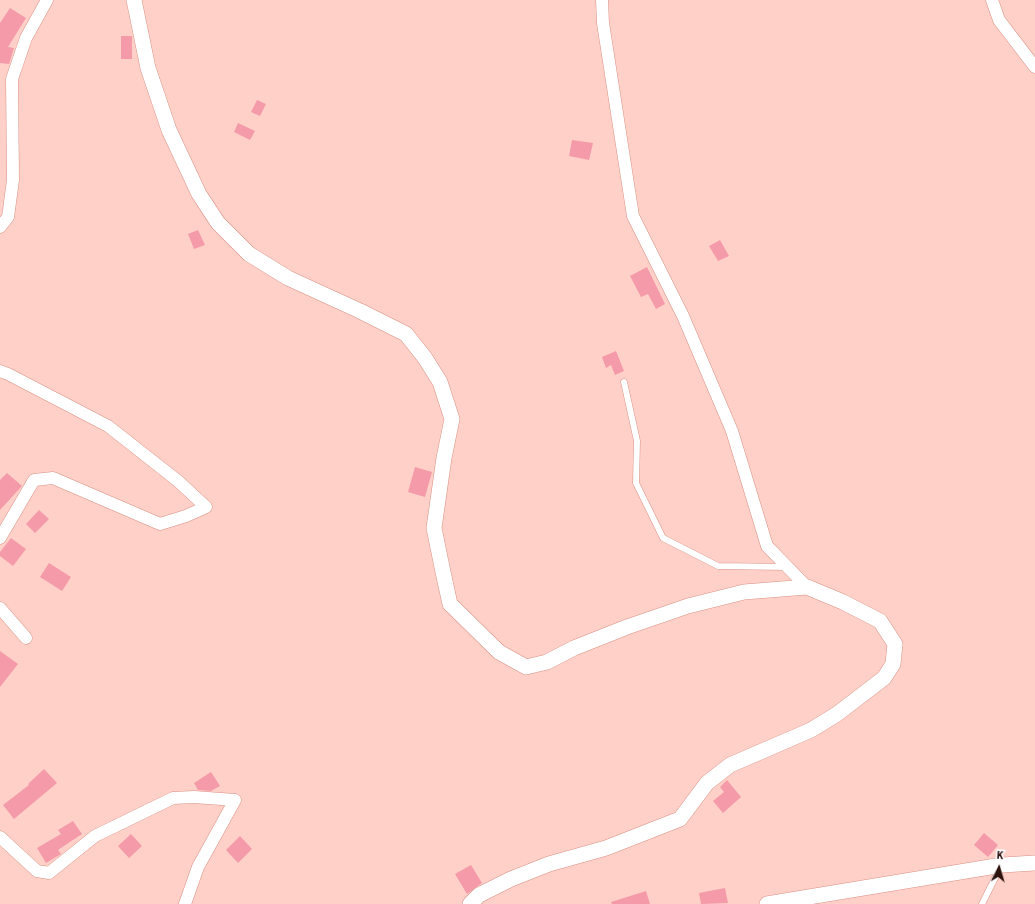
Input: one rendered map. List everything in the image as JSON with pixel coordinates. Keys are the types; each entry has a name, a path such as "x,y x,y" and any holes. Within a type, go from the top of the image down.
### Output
{"street":[{"path":"0,227 8,217 13,180 12,79 26,38 46,0"},
{"path":"134,0 148,68 169,130 199,194 218,223 249,254 288,278 406,334 425,358 440,382 452,419 444,458 434,528 443,572 450,604 499,652 526,667 547,662 574,648 627,626 688,606 744,592 807,587"},
{"path":"470,904 479,895 511,879 549,864 606,848 680,819 707,783 730,765 811,730 837,714 884,678 893,664 895,644 880,621 843,602 807,587 768,546 732,431 683,316 633,216 603,23 602,0"},
{"path":"992,0 999,20 1035,67"},
{"path":"0,372 8,374 108,426 178,481 206,507 186,516 160,524 53,478 34,480 0,538"},
{"path":"0,608 26,638"},
{"path":"0,837 37,871 49,873 95,836 173,798 194,797 235,800 198,867 185,904"},
{"path":"767,904 787,902 1002,865 1035,863"}],"lane":[{"path":"624,382 637,441 636,483 664,538 718,566 788,567"},
{"path":"982,904 1002,865"}],"building":[{"path":"10,8 26,18 8,47 14,48 9,64 0,63 0,23"},
{"path":"121,36 132,36 132,59 121,59"},
{"path":"257,100 266,104 260,116 251,112"},
{"path":"238,123 255,131 250,140 234,132"},
{"path":"572,140 593,143 589,160 569,156"},
{"path":"198,230 205,245 194,249 188,234"},
{"path":"720,240 729,256 718,261 709,246"},
{"path":"647,267 665,304 656,309 648,294 641,297 630,276"},
{"path":"616,351 624,371 615,375 611,365 606,368 602,357"},
{"path":"415,467 432,472 425,497 408,492"},
{"path":"7,473 22,486 0,510 0,480"},
{"path":"39,510 49,519 35,533 26,524"},
{"path":"11,538 26,549 13,566 0,556 0,552"},
{"path":"49,563 71,577 62,591 40,577"},
{"path":"0,651 18,664 0,687"},
{"path":"44,769 57,783 14,819 3,805 29,785 28,784"},
{"path":"211,772 220,786 211,791 198,790 194,783"},
{"path":"727,780 741,797 723,813 713,801 724,792 720,787"},
{"path":"73,821 82,834 58,850 61,854 46,863 37,848 61,834 58,830"},
{"path":"984,833 998,845 988,857 974,845"},
{"path":"131,834 142,846 129,858 118,846"},
{"path":"240,836 252,849 238,863 226,850"},
{"path":"471,865 482,883 467,894 455,874"},
{"path":"725,888 728,903 701,904 699,893"},
{"path":"646,891 650,904 612,904 611,902"}]}
